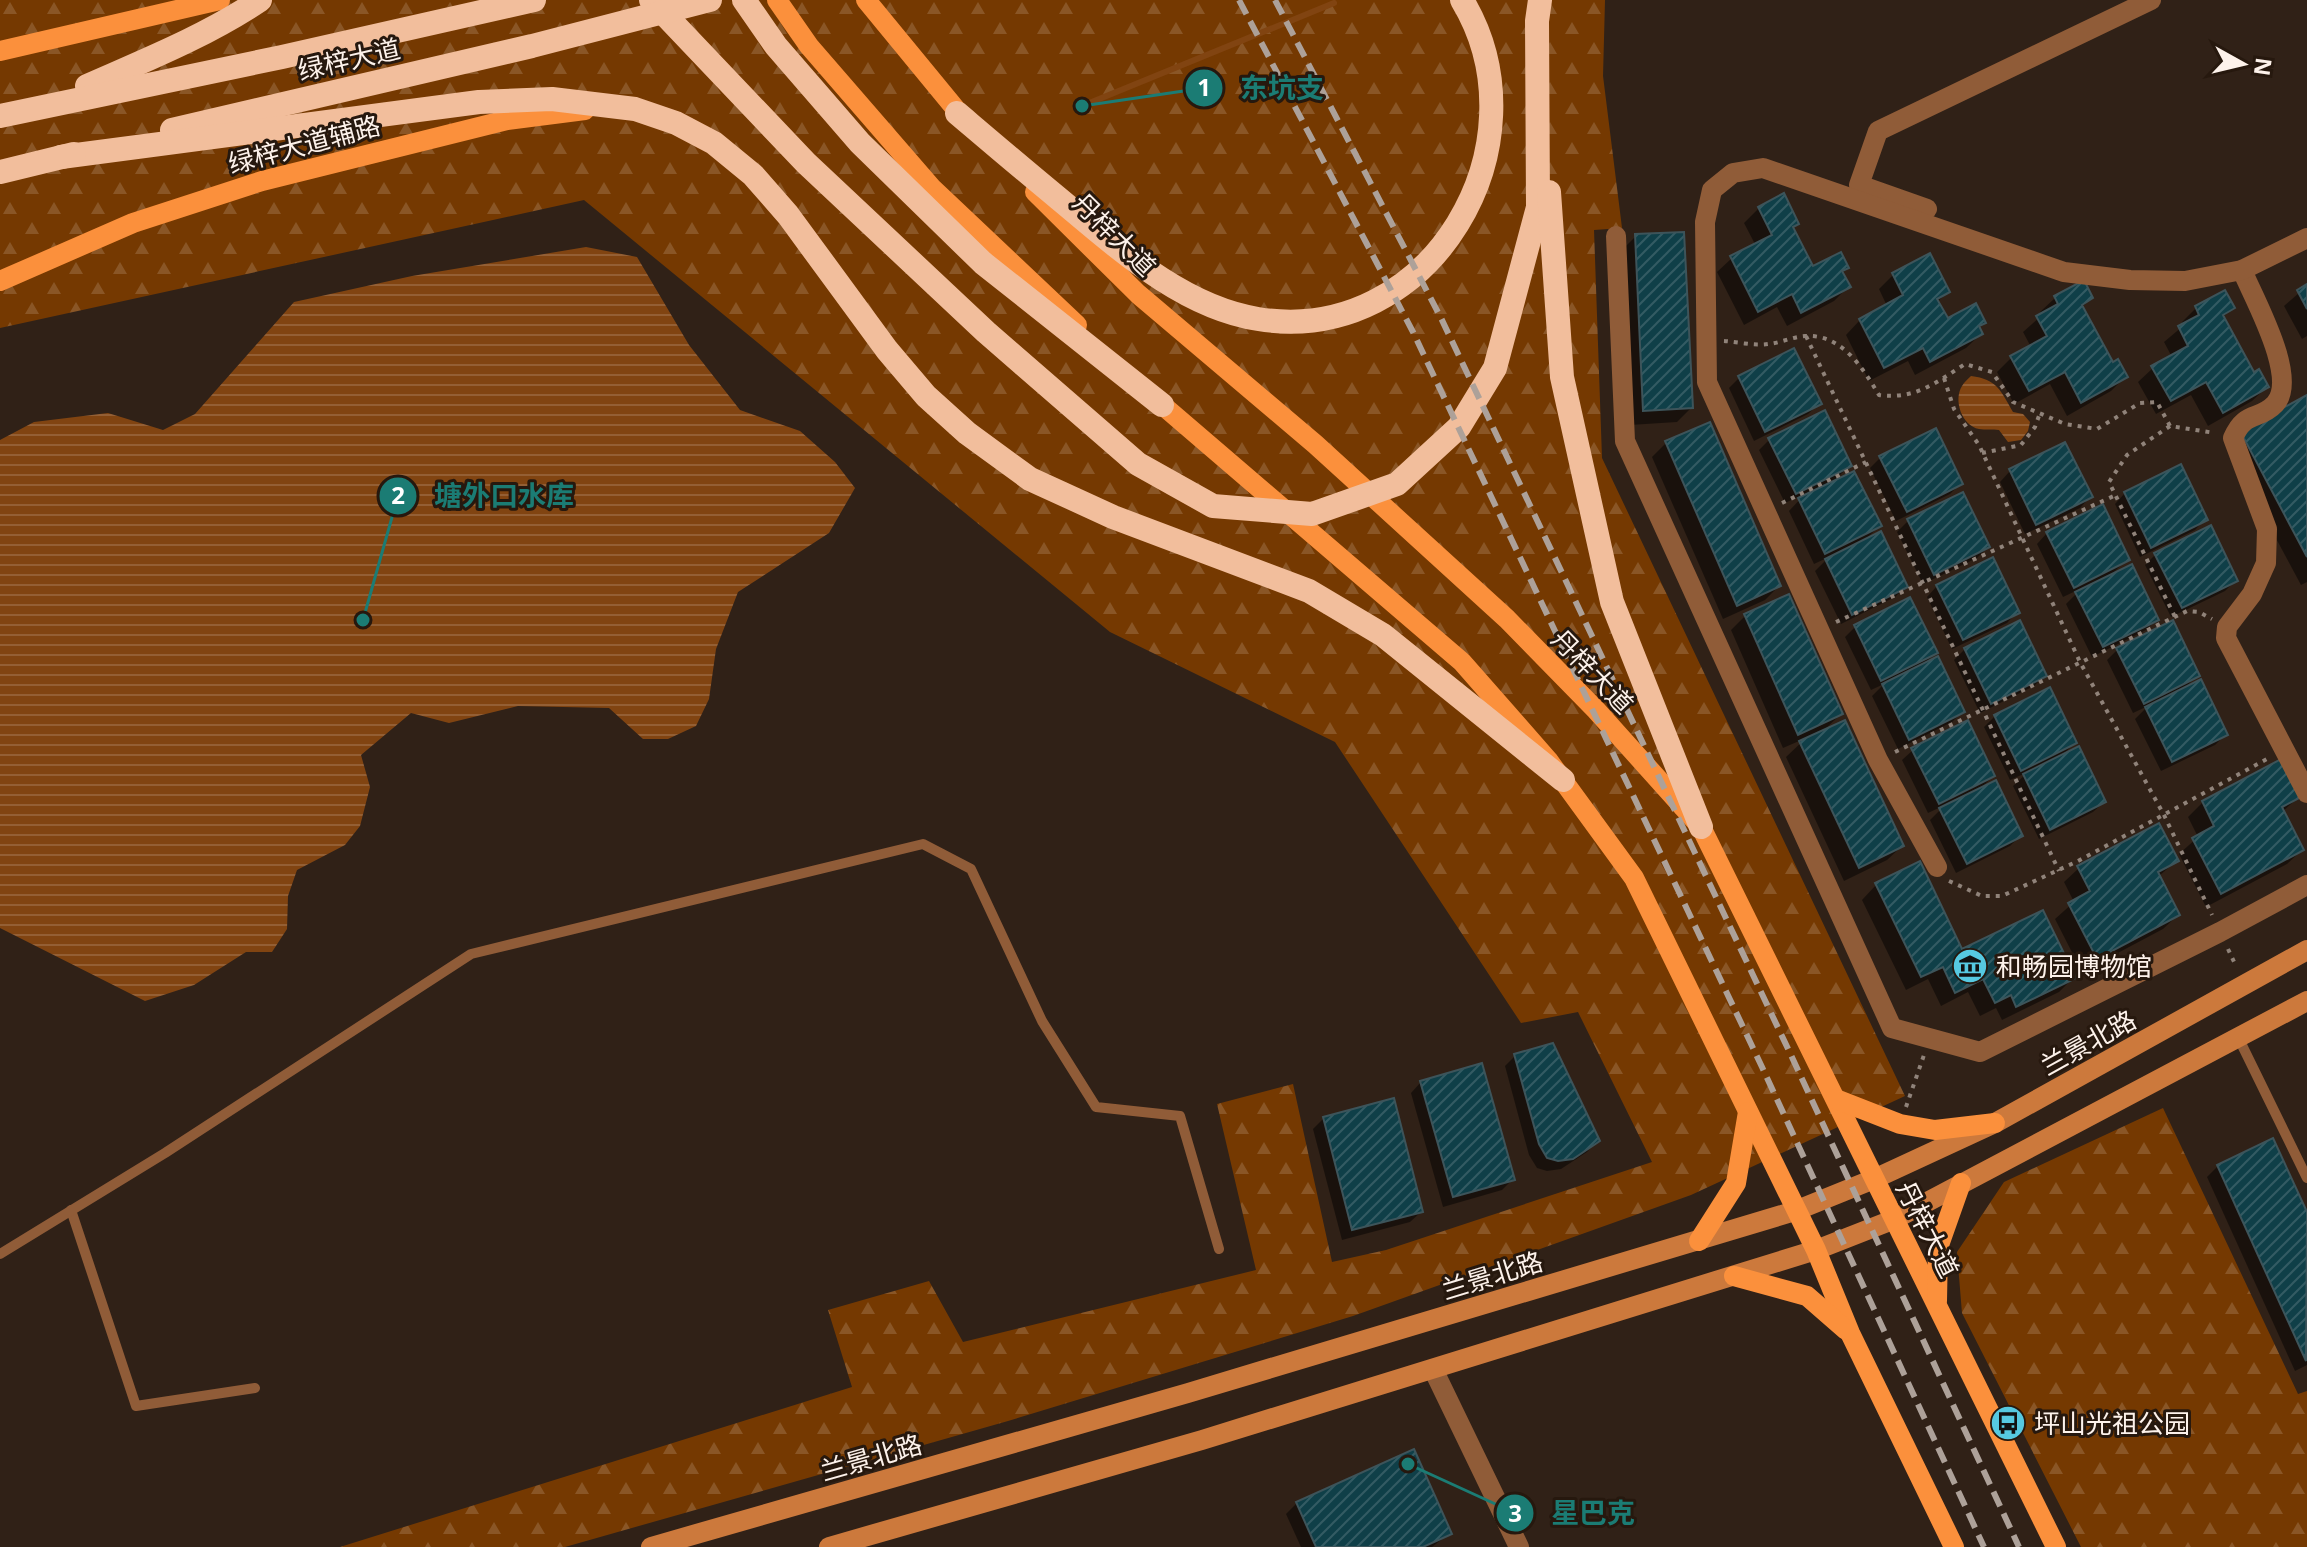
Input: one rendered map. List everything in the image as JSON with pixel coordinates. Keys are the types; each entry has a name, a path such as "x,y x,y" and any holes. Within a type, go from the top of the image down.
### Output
{"highway":[{"path":"46,104 180,45 228,21 260,0"},
{"path":"651,0 806,163 986,332 1138,464 1213,506 1312,514 1397,484 1459,427 1495,368 1538,207 1538,11"},
{"name":"绿梓大道","path":"0,172 532,46 710,0"},
{"path":"744,0 776,46 860,143 972,253 1162,405"},
{"path":"957,113 1115,245 1193,296 1228,311 1258,319 1290,321 1325,318 1361,307 1394,291 1424,269 1469,207 1489,145 1491,108 1489,73 1479,36 1462,0"},
{"name":"绿梓大道","path":"0,116 529,1"},
{"path":"1538,11 1562,377 1612,602 1701,827"},
{"path":"61,157 479,102 552,99 635,109 676,123 714,143 753,175 788,215 887,350 926,396 967,433 1030,479 1113,517 1309,591 1383,635 1563,780"}],"main road":[{"path":"0,51 220,0"},
{"path":"777,0 809,46 932,188 1162,405 1462,662 1563,780 1634,878 1816,1250 1850,1333 1954,1547"},
{"name":"丹梓大道","path":"866,0 957,113 1138,294 1315,444 1507,619 1596,710 1701,827 2056,1547"},
{"name":"绿梓大道辅路","path":"0,281 148,218 334,161 507,120 568,110 635,109"},
{"name":"兰景北路","path":"651,1547 1188,1393 1795,1211 1874,1179 1995,1123 2307,950"},
{"path":"836,1546 1202,1440 1816,1250 1895,1219 2307,1001"},
{"path":"1836,1099 1900,1124 1935,1130 1995,1123"},
{"path":"2022,1108 2040,1141"},
{"path":"1699,1241 1736,1183 1748,1112"},
{"path":"1937,1305 1938,1248 1961,1183"},
{"path":"1734,1276 1807,1296 1850,1333"}],"street":[{"path":"2151,0 1878,131 1859,185 2066,259 2131,267 2184,268 2238,258 2307,224"},
{"path":"1937,867 1878,760 1707,382 1705,222 1712,190 1733,173 1763,168 2064,272 2130,280 2185,281 2242,270 2307,238"},
{"path":"1616,236 1625,441 1892,1028 1980,1052 2307,885"},
{"path":"2242,270 2282,371 2281,394 2273,407 2240,422 2234,436 2267,529 2266,563 2252,594 2227,627 2226,638 2307,793"},
{"path":"1433,1369 1519,1547"}],"lane":[{"path":"0,1254 165,1153 471,954 923,844 971,869 1042,1021 1096,1107 1180,1116 1219,1249"},
{"path":"2238,1037 2307,1178"},
{"path":"71,1210 136,1406 255,1388"}],"path":[{"path":"1806,336 2059,871"},
{"path":"1706,339 1766,345 1806,336 1835,342 1848,352 1879,395 1898,397 1929,387 1965,364 1992,372 2013,402 2065,424 2097,429 2140,403 2157,402 2170,426"},
{"path":"1944,378 1954,409 1982,453 2080,662 2164,815 2245,985"},
{"path":"1982,453 2021,445 2035,427 2040,413"},
{"path":"2175,617 2109,482 2127,455 2170,426 2234,436"},
{"path":"1765,511 1866,462"},
{"path":"1819,630 2116,495"},
{"path":"1878,760 2187,611 2199,612 2227,627"},
{"path":"1937,867 1949,880 1982,896 2002,896 2059,871 2285,749"},
{"path":"1900,1124 1930,1038"}],"green space":[{"path":"0,0 1605,0 1603,76 1622,228 1594,230 1602,458 1905,1096 1691,1195 1353,1316 1008,1421 565,1547 340,1547 852,1387 828,1310 929,1281 963,1342 1256,1270 1217,1104 1293,1084 1332,1262 1386,1250 1652,1162 1578,1012 1521,1023 1335,742 1110,632 584,200 0,328"},
{"path":"2163,1108 2298,1394 2307,1391 2307,1547 2081,1547 1962,1313 1957,1252 2004,1182"}],"shaded area":[{"path":"586,247 637,257 689,345 740,410 800,431 835,462 855,488 829,533 738,592 716,649 709,699 696,726 668,739 643,739 609,708 518,706 449,723 411,713 361,755 370,787 360,826 345,845 297,870 288,896 287,929 272,952 246,952 194,985 145,1001 0,928 0,440 34,422 108,413 163,430 195,414 294,302 412,276"},
{"path":"1971,376 1993,383 2013,412 2023,414 2030,422 2021,440 2008,442 1999,430 1973,427 1964,418 1959,405 1959,392"}],"building":[{"path":"1784,193 1799,224 1793,227 1813,266 1841,252 1849,268 1842,271 1851,287 1801,313 1792,294 1758,312 1730,256 1772,235 1758,207"},
{"path":"1684,232 1693,408 1643,411 1635,234"},
{"path":"1930,253 1950,292 1937,299 1948,318 1976,303 1986,323 1979,326 1983,334 1930,362 1923,348 1884,368 1859,319 1903,295 1892,273"},
{"path":"2084,280 2093,298 2082,305 2113,362 2118,359 2128,377 2081,403 2065,372 2029,391 2010,356 2047,336 2036,316 2058,304 2054,296"},
{"path":"2307,284 2307,309 2297,290"},
{"path":"2225,290 2235,308 2223,315 2254,372 2259,369 2269,387 2223,413 2206,382 2171,401 2151,366 2188,346 2178,326 2199,315 2195,306"},
{"path":"1794,348 1822,404 1765,432 1738,376"},
{"path":"2307,395 2307,557 2240,431"},
{"path":"1825,410 1852,466 1796,494 1768,438"},
{"path":"1710,422 1781,586 1737,606 1665,441"},
{"path":"1936,428 1963,484 1907,512 1879,456"},
{"path":"2065,442 2093,497 2036,525 2009,469"},
{"path":"2181,464 2208,520 2151,548 2124,492"},
{"path":"1854,471 1882,526 1825,554 1798,498"},
{"path":"1963,492 1990,547 1934,575 1907,519"},
{"path":"2103,504 2130,560 2074,588 2046,532"},
{"path":"2211,525 2238,581 2182,608 2154,553"},
{"path":"1881,531 1908,587 1852,615 1825,559"},
{"path":"1993,557 2020,613 1963,640 1936,585"},
{"path":"2132,564 2159,620 2103,647 2075,592"},
{"path":"1789,594 1843,714 1798,735 1744,614"},
{"path":"1910,597 1938,653 1881,681 1854,625"},
{"path":"2020,620 2047,676 1991,704 1964,648"},
{"path":"2173,620 2200,676 2144,704 2116,648"},
{"path":"1938,656 1965,712 1909,740 1882,684"},
{"path":"2201,679 2228,735 2172,762 2145,707"},
{"path":"2050,687 2077,743 2021,771 1994,715"},
{"path":"1845,720 1904,846 1859,868 1799,741"},
{"path":"1968,720 1995,776 1939,804 1911,748"},
{"path":"2079,746 2106,802 2050,830 2023,774"},
{"path":"2283,758 2303,796 2282,807 2304,850 2221,894 2192,838 2214,826 2202,801"},
{"path":"1996,780 2023,836 1967,864 1939,808"},
{"path":"2159,823 2179,861 2158,872 2180,915 2097,959 2068,903 2090,891 2077,866"},
{"path":"1920,861 1962,949 2043,910 2076,978 2016,1007 2011,995 1995,1003 1983,979 1955,993 1943,967 1921,977 1875,883"},
{"path":"1553,1043 1600,1141 1573,1159 1558,1161 1547,1158 1539,1144 1514,1054"},
{"path":"1482,1063 1515,1180 1453,1197 1420,1081"},
{"path":"1394,1098 1423,1212 1352,1230 1323,1117"},
{"path":"2273,1138 2307,1212 2306,1361 2217,1165"},
{"path":"1414,1449 1452,1534 1423,1547 1316,1547 1296,1502"}],"waterway":[{"path":"1082,106 1334,3"}],"railway":[{"path":"1239,0 1413,332 1762,1067 1984,1547"},
{"path":"1275,0 1441,318 1790,1053 2019,1547"}],"place":[{"name":"东坑支","path":"1082,106"},
{"name":"塘外口水库","path":"363,620"},
{"name":"和畅园博物馆","path":"1970,966"},
{"name":"坪山光祖公园","path":"2008,1423"},
{"name":"星巴克","path":"1408,1464"}]}
